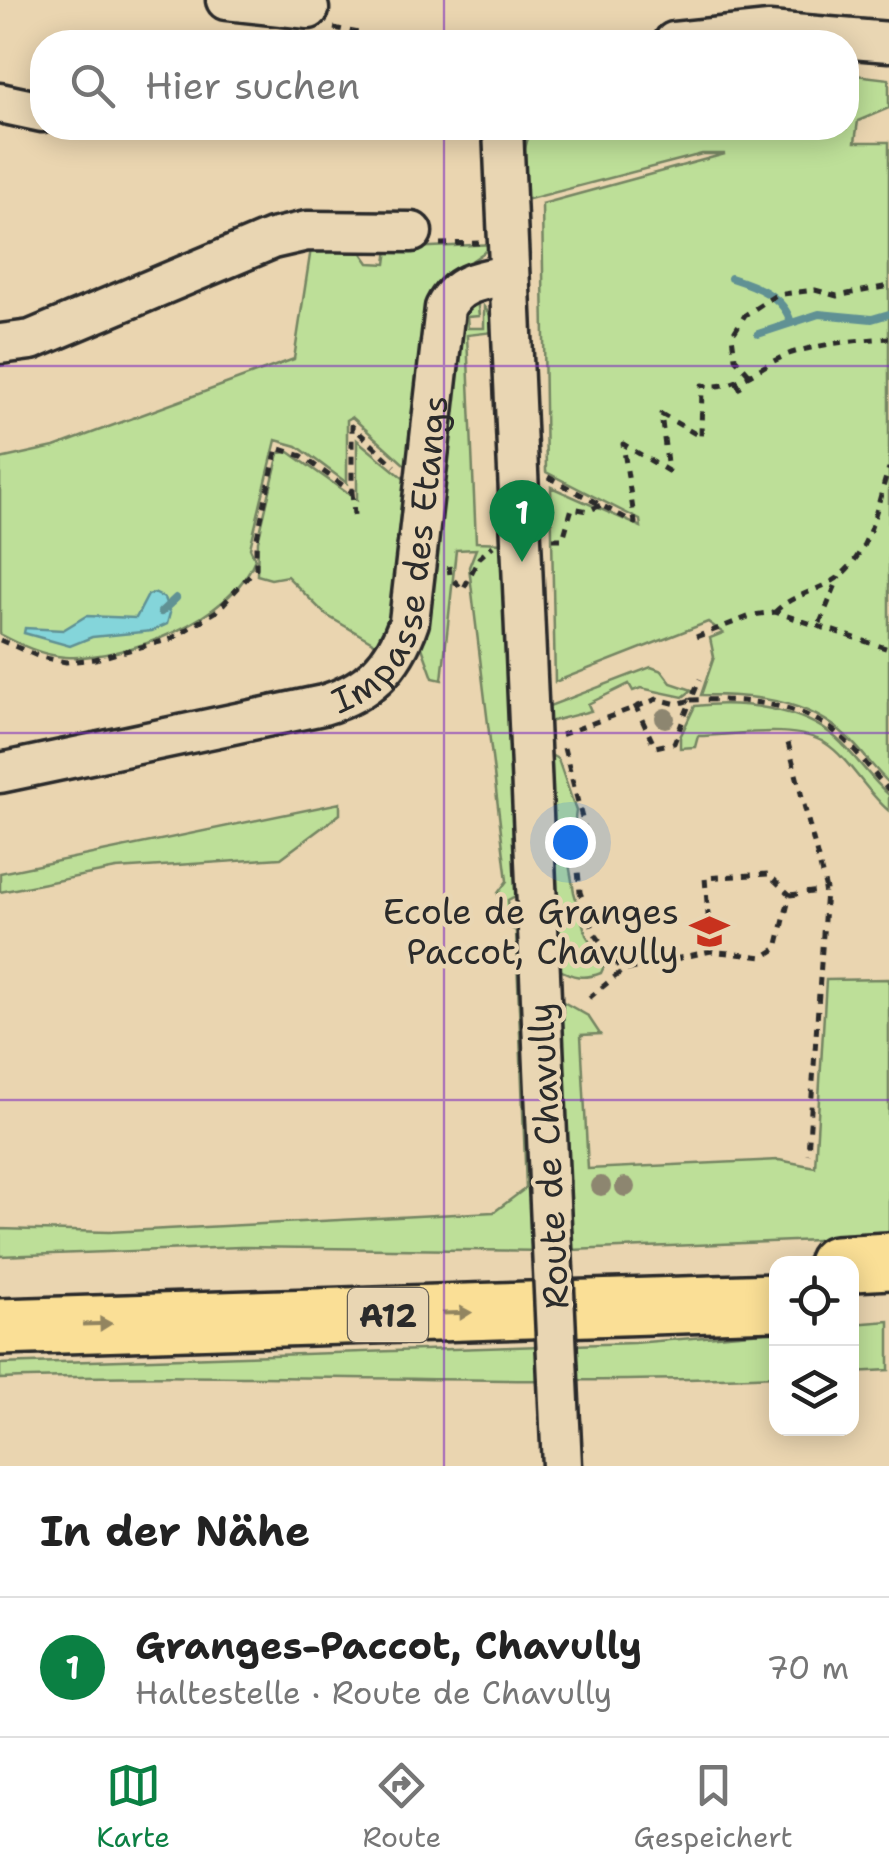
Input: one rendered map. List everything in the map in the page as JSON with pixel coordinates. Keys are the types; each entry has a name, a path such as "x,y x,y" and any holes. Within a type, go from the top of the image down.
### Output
{"highway":[{"path":"859,1263 889,1261"},
{"name":"A12","path":"0,1291 769,1266"},
{"path":"859,1299 889,1297"},
{"name":"A12","path":"0,1327 769,1302"}],"street":[{"path":"226,0 309,9"},
{"path":"859,40 889,42"},
{"path":"0,103 30,109"},
{"name":"Route de Chavully","path":"503,140 521,538 545,741 548,1182 562,1466"},
{"path":"0,344 31,340 272,239 307,231 412,232"},
{"name":"Impasse des Etangs","path":"0,772 323,705 364,688 386,669 409,622 444,308 453,292 508,258"}],"path":[{"path":"309,9 326,26 345,30"},
{"path":"412,232 426,244 508,258"},
{"path":"749,374 736,358 732,336 745,316 766,300 814,290 836,296 889,286"},
{"path":"518,461 635,523 622,444 668,471 660,414 701,437 702,386 723,389 791,353 849,340 889,338"},
{"path":"737,383 744,397"},
{"path":"354,515 352,426 403,474 425,483"},
{"path":"0,640 40,657 66,662 95,659 171,638 217,612 256,568 256,542 277,448 302,456 352,492"},
{"path":"820,623 839,577 869,536 889,468"},
{"path":"448,559 450,576 463,590 488,549 502,540 562,539 572,508 588,511 602,505"},
{"path":"775,612 784,602 839,577"},
{"path":"696,637 775,612 820,623 889,649"},
{"path":"635,705 655,747 674,743 700,679"},
{"path":"622,971 595,934 580,892 577,860 584,826 545,741 657,699 677,704 691,700 746,700 812,717 843,738 889,790"},
{"path":"788,743 826,890 808,1154"},
{"path":"711,952 705,878 768,874 790,896"},
{"path":"790,896 826,890"},
{"path":"588,998 622,971 711,952 763,957 777,948 790,896"}],"green space":[{"path":"859,75 889,79 889,108 859,121"},
{"path":"527,140 889,142 889,783 847,737 815,714 759,698 701,695 714,657 710,638 723,633 708,622 555,682 551,487 641,527 640,520 546,472 542,204 725,154 702,154 522,201 521,162"},
{"path":"312,242 355,243 369,263 386,264 388,249 496,244 447,278 415,474 352,417 347,420 347,483 297,446 276,440 250,548 255,559 243,581 201,617 146,644 89,656 48,654 0,634 0,459 54,447 294,359"},
{"path":"477,297 479,316 467,317 468,328 484,328 484,307 494,320 494,332 467,335 476,542 506,543 505,603 519,894 508,900 509,911 526,915 558,999 588,1016 600,1034 581,1035 588,1169 779,1160 815,1167 826,980 889,979 889,1237 546,1251 241,1247 0,1256 0,1229 109,1232 494,1212 526,1188 516,931 501,922 498,893 507,881 469,567 476,549 456,550 442,680 433,678 416,631 448,319"},
{"path":"357,440 413,486 400,610 383,648 326,615 287,576 271,579 257,575 258,541 279,453 289,452 357,500"},
{"path":"651,667 662,671 671,683 692,690 683,697 641,688 633,691 629,684 588,704 591,711 545,723 544,708"},
{"path":"695,706 769,708 822,728 889,795 889,811 842,757 813,737 782,732 698,736 695,747 680,748 680,737"},
{"path":"547,753 558,759 576,811 569,864 574,892 586,935 605,964 601,973 589,976 556,968"},
{"path":"340,803 340,814 281,858 116,869 0,892 0,873"},
{"path":"889,1321 889,1370 859,1372 859,1323"},
{"path":"769,1332 769,1376 582,1380 194,1376 0,1379 0,1364 634,1343"}],"water":[{"path":"154,593 164,598 170,613 167,624 152,631 92,637 70,646 24,633 25,628 63,630 86,616 136,618 148,595"}],"waterway":[{"path":"731,278 776,299 791,323"},
{"path":"758,334 819,314 872,319 889,314"},
{"path":"161,612 176,598"}],"place":[{"name":"Granges-Paccot, Chavully","path":"522,562"},
{"name":"Ecole de Granges Paccot, Chavully","path":"709,931"}]}
